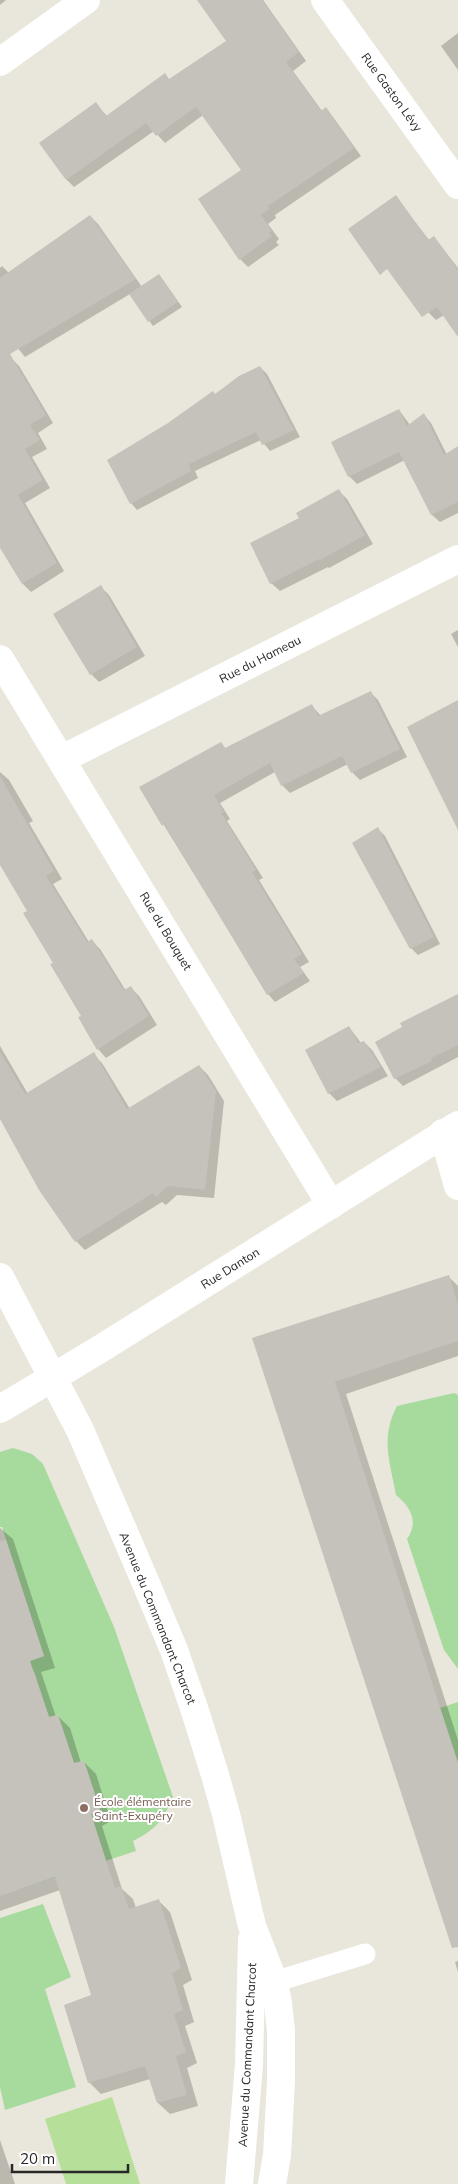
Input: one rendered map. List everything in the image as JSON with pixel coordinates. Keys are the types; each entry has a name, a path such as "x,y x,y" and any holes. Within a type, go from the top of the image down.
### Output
{"street":[{"path":"0,62 86,0"},
{"name":"Rue Gaston Lévy","path":"326,0 458,184"},
{"name":"Rue du Hameau","path":"62,759 458,559"},
{"name":"Rue du Bouquet","path":"0,659 331,1205"},
{"path":"451,1129 458,1186"},
{"name":"Rue Danton","path":"0,1409 451,1129"},
{"name":"Avenue du Commandant Charcot","path":"0,1277 51,1378 80,1430 174,1650 196,1711 226,1814 252,1926 274,1982 281,2031 282,2081 277,2154 272,2184"},
{"name":"Avenue du Commandant Charcot","path":"239,2184 249,2065 252,1926"}],"lane":[{"path":"274,1982 365,1954"}],"green space":[{"path":"454,1393 458,1395 458,1669 444,1650 407,1539 411,1533 412,1515 406,1505 396,1495 388,1450 389,1429 397,1406"},
{"path":"13,1448 32,1454 43,1464 114,1627 173,1797 166,1812 154,1828 133,1841 136,1851 10,1892 0,1843 103,1852 91,1814 100,1809 84,1761 74,1763 58,1715 49,1717 34,1671 8,1678 5,1669 44,1656 2,1527 0,1527 0,1452"},
{"path":"458,1702 458,1763 440,1708"},
{"path":"43,1904 71,1977 45,1989 76,2087 5,2110 0,2087 0,1918"},
{"path":"112,2097 140,2184 66,2184 45,2119"}],"building":[{"path":"197,0 262,0 299,52 286,62 321,111 326,107 354,148 268,206 269,209 261,215 272,231 269,233 272,236 239,260 198,199 241,170 196,107 156,136 146,123 66,180 39,143 96,102 106,116 165,73 169,79 226,41"},
{"path":"396,195 428,240 434,236 458,270 458,337 437,307 422,317 387,269 380,275 348,229"},
{"path":"90,215 136,279 10,354 46,415 30,425 40,440 25,449 43,480 18,495 57,563 22,584 0,548 0,278"},
{"path":"159,274 178,302 148,322 129,294"},
{"path":"260,366 294,430 262,445 256,432 189,464 191,471 130,504 107,460 168,423 213,391 215,394 239,376"},
{"path":"399,409 407,426 424,413 444,455 458,446 458,502 431,515 399,452 348,477 331,442"},
{"path":"339,489 365,535 320,560 270,584 250,543 299,518 296,513"},
{"path":"101,585 137,647 90,675 53,614"},
{"path":"371,691 400,749 351,773 342,756 281,786 270,763 214,795 224,812 221,813 256,870 252,872 302,954 294,959 304,973 267,995 164,824 162,826 139,787 221,742 225,748 312,704 318,716"},
{"path":"458,700 458,830 407,727"},
{"path":"0,776 54,871 46,876 87,942 92,939 124,990 131,986 149,1016 97,1050 78,1017 81,1016 50,964 53,963 23,913 27,911 0,865"},
{"path":"378,827 434,937 410,949 352,843"},
{"path":"458,994 458,1045 431,1058 432,1061 394,1079 375,1042 402,1027 400,1023"},
{"path":"349,1026 358,1043 364,1041 381,1067 328,1094 305,1050"},
{"path":"0,1051 25,1094 94,1052 127,1109 199,1065 216,1091 205,1190 168,1186 156,1197 153,1193 75,1242 39,1190 0,1119"},
{"path":"449,1275 458,1304 458,1341 335,1382 458,1763 458,1947 452,1948 252,1338"},
{"path":"6,1540 44,1656 30,1661 49,1717 58,1715 74,1763 84,1761 100,1810 91,1814 115,1888 121,1886 129,1909 159,1899 181,1968 172,1973 183,2010 174,2014 186,2052 176,2056 187,2095 157,2103 145,2066 88,2083 64,2005 91,1995 55,1877 0,1896 0,1541"}],"place":[{"name":"École élémentaire Saint-Exupéry","path":"84,1808"}]}
